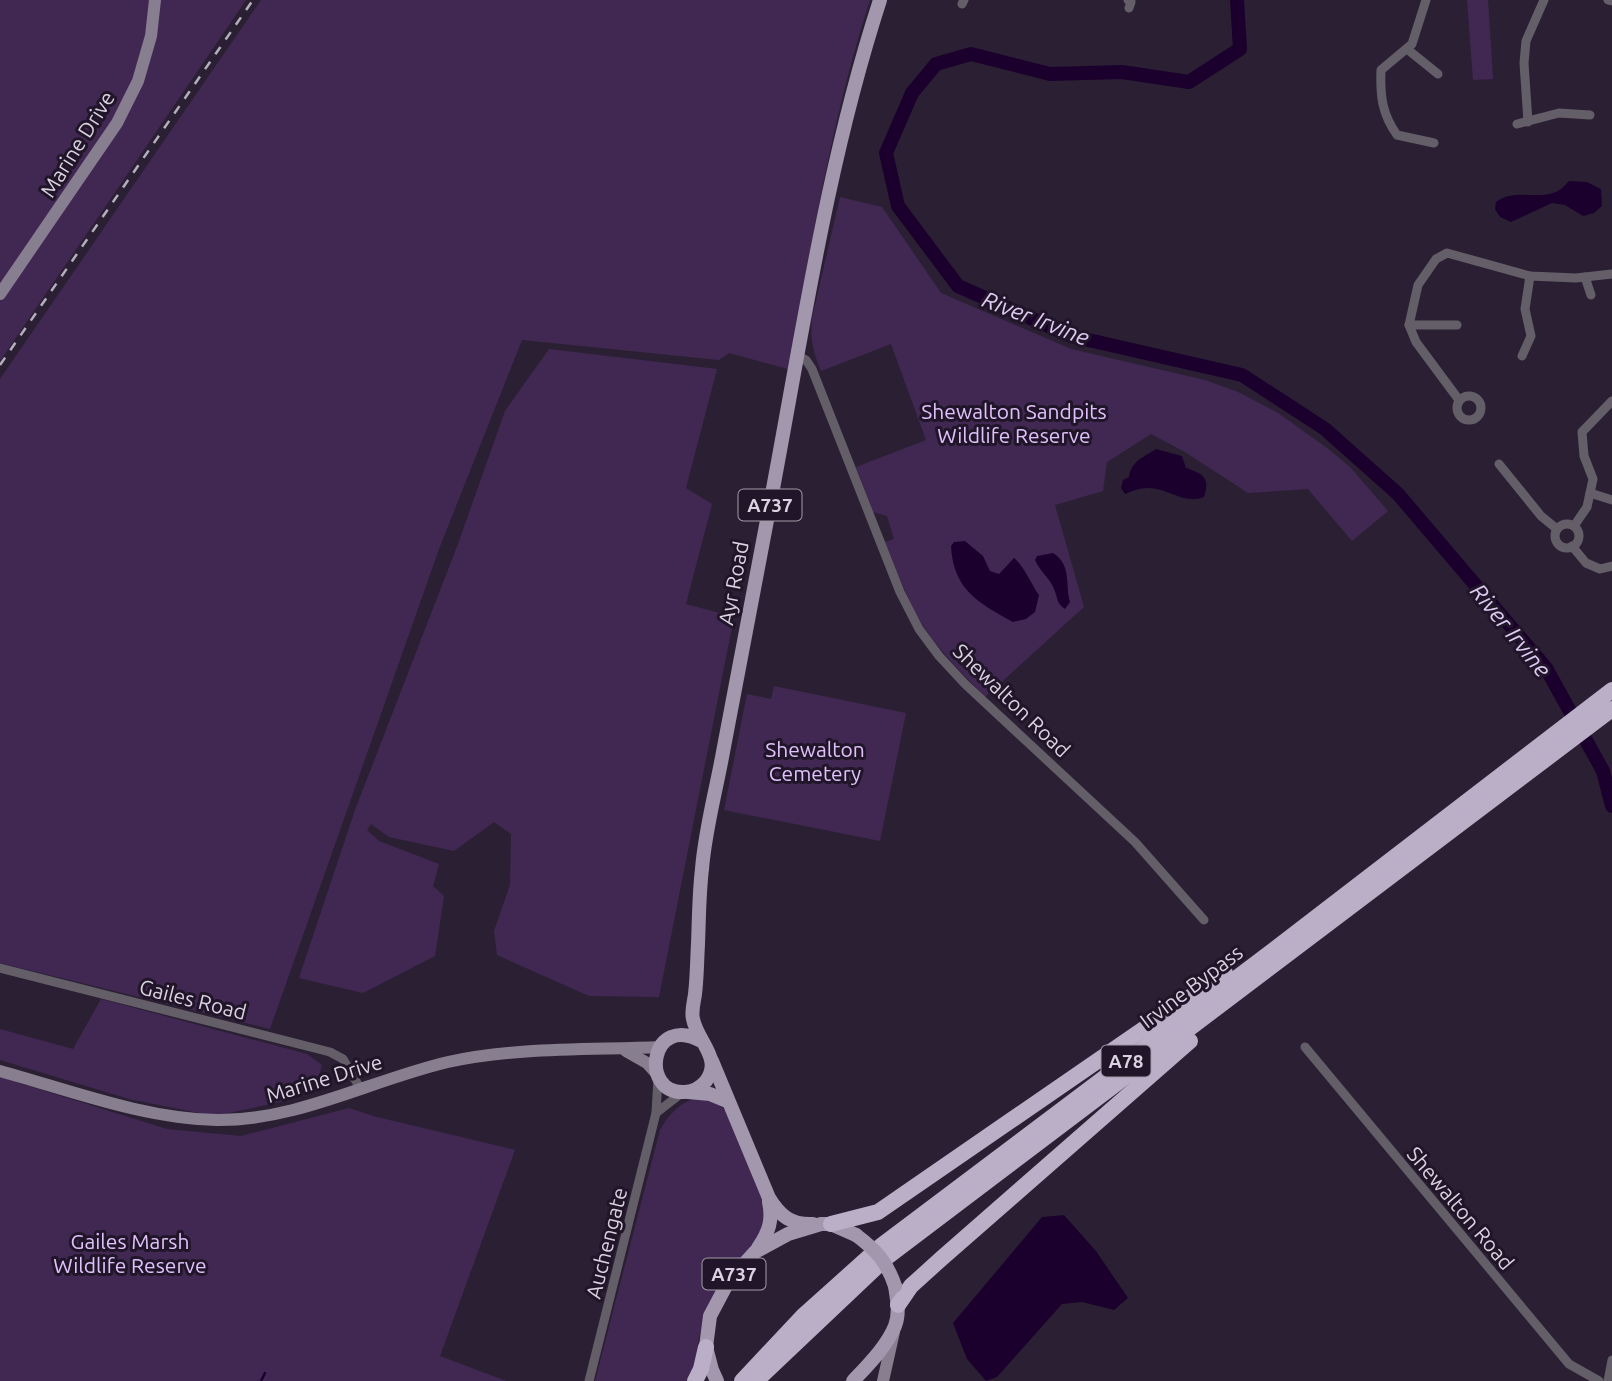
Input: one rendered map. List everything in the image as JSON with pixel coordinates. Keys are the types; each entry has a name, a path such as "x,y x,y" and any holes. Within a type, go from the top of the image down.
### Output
{"highway":[{"name":"Irvine Bypass","path":"756,1381 887,1257 1300,946 1528,763 1612,690"},
{"name":"Irvine Bypass","path":"742,1381 803,1316 881,1246 1358,885 1528,763 1612,709"},
{"path":"826,1224 878,1212 1358,885"},
{"path":"898,1305 911,1286 942,1258 1300,946"},
{"path":"695,1381 706,1347"}],"main road":[{"name":"Ayr Road","path":"703,1042 692,1015 702,867 826,211 855,83 880,0"},
{"path":"692,1015 663,1044 655,1058 657,1075 668,1088 710,1094 727,1101"},
{"path":"663,1044 677,1035 687,1035 703,1042"},
{"name":"A737","path":"703,1042 709,1050 727,1101 777,1211 786,1220 802,1224 826,1224 856,1235 880,1254 889,1268 898,1305 895,1325 871,1362 853,1381"},
{"path":"685,1092 703,1085 710,1075 712,1061"},
{"name":"A737","path":"714,1375 706,1347 710,1316 728,1282 766,1236 772,1215 769,1198"},
{"name":"A737","path":"755,1251 788,1234 826,1224"}],"street":[{"name":"Marine Drive","path":"0,294 117,123 138,81 151,36 155,0"},
{"path":"1426,0 1412,44 1381,71 1380,94 1386,118 1397,135 1434,143"},
{"path":"1528,122 1524,63 1526,41 1544,0"},
{"path":"1407,49 1438,74"},
{"path":"1517,124 1559,113 1590,116"},
{"path":"1459,400 1416,342 1409,325 1418,285 1436,259 1447,253 1530,276 1585,277 1612,274"},
{"path":"1522,356 1531,336 1525,309 1530,276"},
{"path":"1585,277 1591,295"},
{"path":"1409,325 1457,325"},
{"name":"Shewalton Road","path":"798,356 806,360 812,369 900,592 926,638 965,684 1135,842 1204,920"},
{"path":"1574,526 1587,507 1593,478 1584,456 1582,432 1610,406"},
{"path":"1499,464 1541,516 1557,529"},
{"path":"1590,493 1612,500"},
{"path":"1532,505 1542,497"},
{"path":"1564,524 1574,526 1578,534 1576,544 1564,548 1558,544 1555,537 1557,529 1564,524"},
{"path":"1572,546 1586,563 1600,569 1612,566"},
{"name":"Gailes Road","path":"0,968 330,1052 343,1059 360,1088"},
{"name":"Marine Drive","path":"0,1071 163,1114 217,1120 268,1116 315,1104 404,1074 476,1057 663,1044"},
{"name":"Shewalton Road","path":"1305,1046 1569,1364 1599,1381"},
{"path":"621,1049 635,1054 657,1075"},
{"name":"Auchengate","path":"589,1381 656,1113 659,1097 657,1075"},
{"path":"656,1113 685,1092"},
{"path":"883,1381 895,1325"},
{"path":"1608,1381 1612,1360"}],"green space":[{"path":"0,0 246,0 0,361"},
{"path":"261,0 870,0 833,137 788,369 729,353 719,360 522,340 439,549 270,1029 0,963 0,379"},
{"path":"1467,0 1488,0 1493,79 1473,80"},
{"name":"Shewalton Sandpits Wildlife Reserve","path":"840,197 882,207 941,293 1071,349 1205,380 1238,392 1278,413 1327,448 1350,467 1388,511 1352,541 1308,489 1248,493 1185,452 1151,434 1107,462 1103,491 1055,505 1084,607 985,697 945,655 918,617 885,542 894,539 887,516 873,512 856,467 926,440 891,344 821,371 816,358 812,318"},
{"path":"549,349 717,369 686,488 712,504 686,604 734,617 659,997 589,996 497,955 494,931 510,885 511,834 494,822 454,851 389,837 371,824 367,830 379,841 439,864 433,886 444,896 435,956 363,993 299,978 355,810 458,544 505,411"},
{"name":"Shewalton Cemetery","path":"774,686 906,713 880,841 724,810 747,694 771,699"},
{"path":"101,999 307,1054 322,1065 319,1076 290,1100 214,1116 129,1099 0,1060 0,1029 73,1049"},
{"name":"Gailes Marsh Wildlife Reserve","path":"0,1077 167,1129 241,1136 349,1108 515,1150 440,1356 506,1381 0,1381"},
{"path":"697,1098 716,1102 727,1112 764,1201 766,1219 762,1235 715,1292 699,1337 694,1370 686,1381 595,1381 660,1130 675,1110"}],"shaded area":[{"path":"1569,181 1587,182 1601,189 1602,206 1594,213 1583,216 1565,205 1552,203 1511,222 1500,217 1495,209 1496,202 1503,198 1548,194 1558,191"},
{"path":"1156,449 1182,456 1186,468 1204,478 1204,497 1183,498 1148,488 1125,494 1121,488 1123,480 1129,477 1135,463"},
{"path":"965,541 983,556 990,571 999,574 1014,558 1018,561 1039,595 1035,612 1026,619 1013,622 970,593 957,573 951,546 954,542"},
{"path":"1053,553 1063,563 1067,575 1070,602 1065,609 1035,560 1037,556"},
{"path":"1064,1215 1096,1251 1128,1298 1114,1310 1082,1302 1062,1304 997,1377 986,1381 967,1359 953,1323 1042,1217"}],"waterway":[{"name":"River Irvine","path":"1237,0 1240,49 1189,82 1122,72 1050,74 971,54 936,64 912,93 886,153 898,206 958,286 1071,336 1242,375 1325,429 1398,494 1546,668 1603,771 1612,806"},
{"path":"261,1381 265,1373"}],"railway":[{"path":"0,365 253,0"}]}
